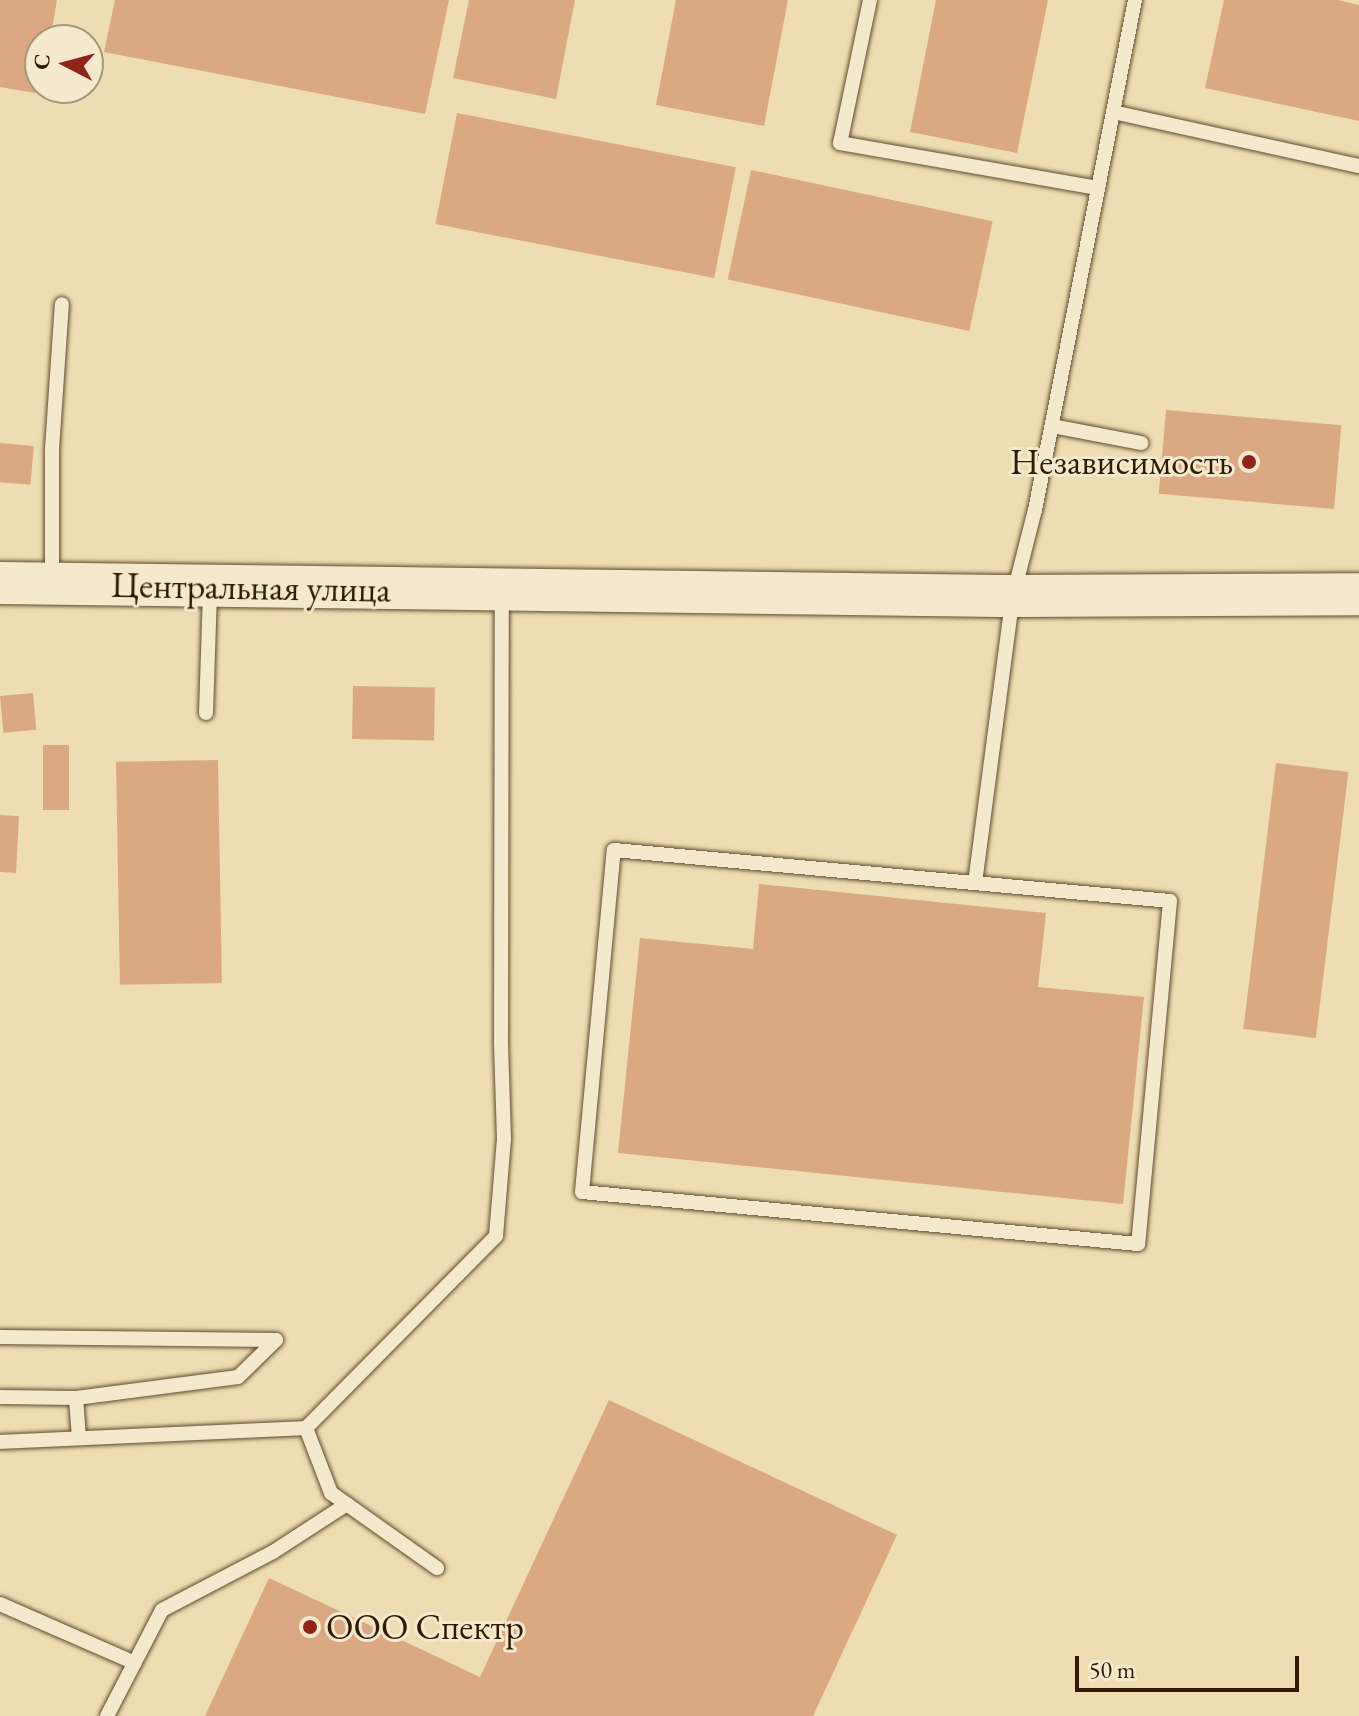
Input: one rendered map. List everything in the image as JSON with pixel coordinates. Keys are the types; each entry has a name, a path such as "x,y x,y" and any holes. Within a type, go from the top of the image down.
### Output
{"main road":[{"name":"Центральная улица","path":"0,583 1013,596 1359,594"}],"lane":[{"path":"870,0 840,143 1098,188"},
{"path":"975,883 1013,596 1052,426 1135,0"},
{"path":"1113,112 1359,166"},
{"path":"52,584 52,449 62,304"},
{"path":"1052,426 1141,443"},
{"path":"206,713 210,587"},
{"path":"0,1442 306,1428 496,1236 504,1139 501,1042 502,590"},
{"path":"614,850 975,883 1170,901 1138,1244 582,1192 614,850"},
{"path":"0,1337 276,1340 238,1377 76,1398 0,1397"},
{"path":"76,1398 79,1438"},
{"path":"306,1428 331,1493 437,1568"},
{"path":"107,1716 162,1610 273,1552 347,1504"},
{"path":"0,1604 135,1663"}],"building":[{"path":"0,0 57,0 53,24 24,24 24,91 0,87"},
{"path":"115,0 449,0 425,114 104,52"},
{"path":"469,0 575,0 556,99 453,78"},
{"path":"676,0 788,0 764,126 656,105"},
{"path":"936,0 1048,0 1017,153 910,132"},
{"path":"1224,0 1338,0 1359,5 1359,121 1205,88"},
{"path":"457,113 736,167 714,278 435,224"},
{"path":"751,170 993,221 969,331 728,280"},
{"path":"1166,410 1341,425 1334,509 1159,494"},
{"path":"0,443 34,446 30,485 0,482"},
{"path":"353,686 435,687 434,740 352,739"},
{"path":"33,693 36,730 3,733 0,696"},
{"path":"43,745 69,745 69,810 43,810"},
{"path":"218,760 222,983 120,985 116,762"},
{"path":"1276,763 1348,772 1316,1038 1243,1029"},
{"path":"0,815 19,816 16,873 0,872"},
{"path":"759,884 1046,913 1038,987 1144,997 1123,1204 618,1153 640,938 753,949"},
{"path":"609,1400 897,1535 813,1716 205,1716 269,1578 480,1677"}],"place":[{"name":"Независимость","path":"1249,462"},
{"name":"ООО Спектр","path":"310,1627"}]}
